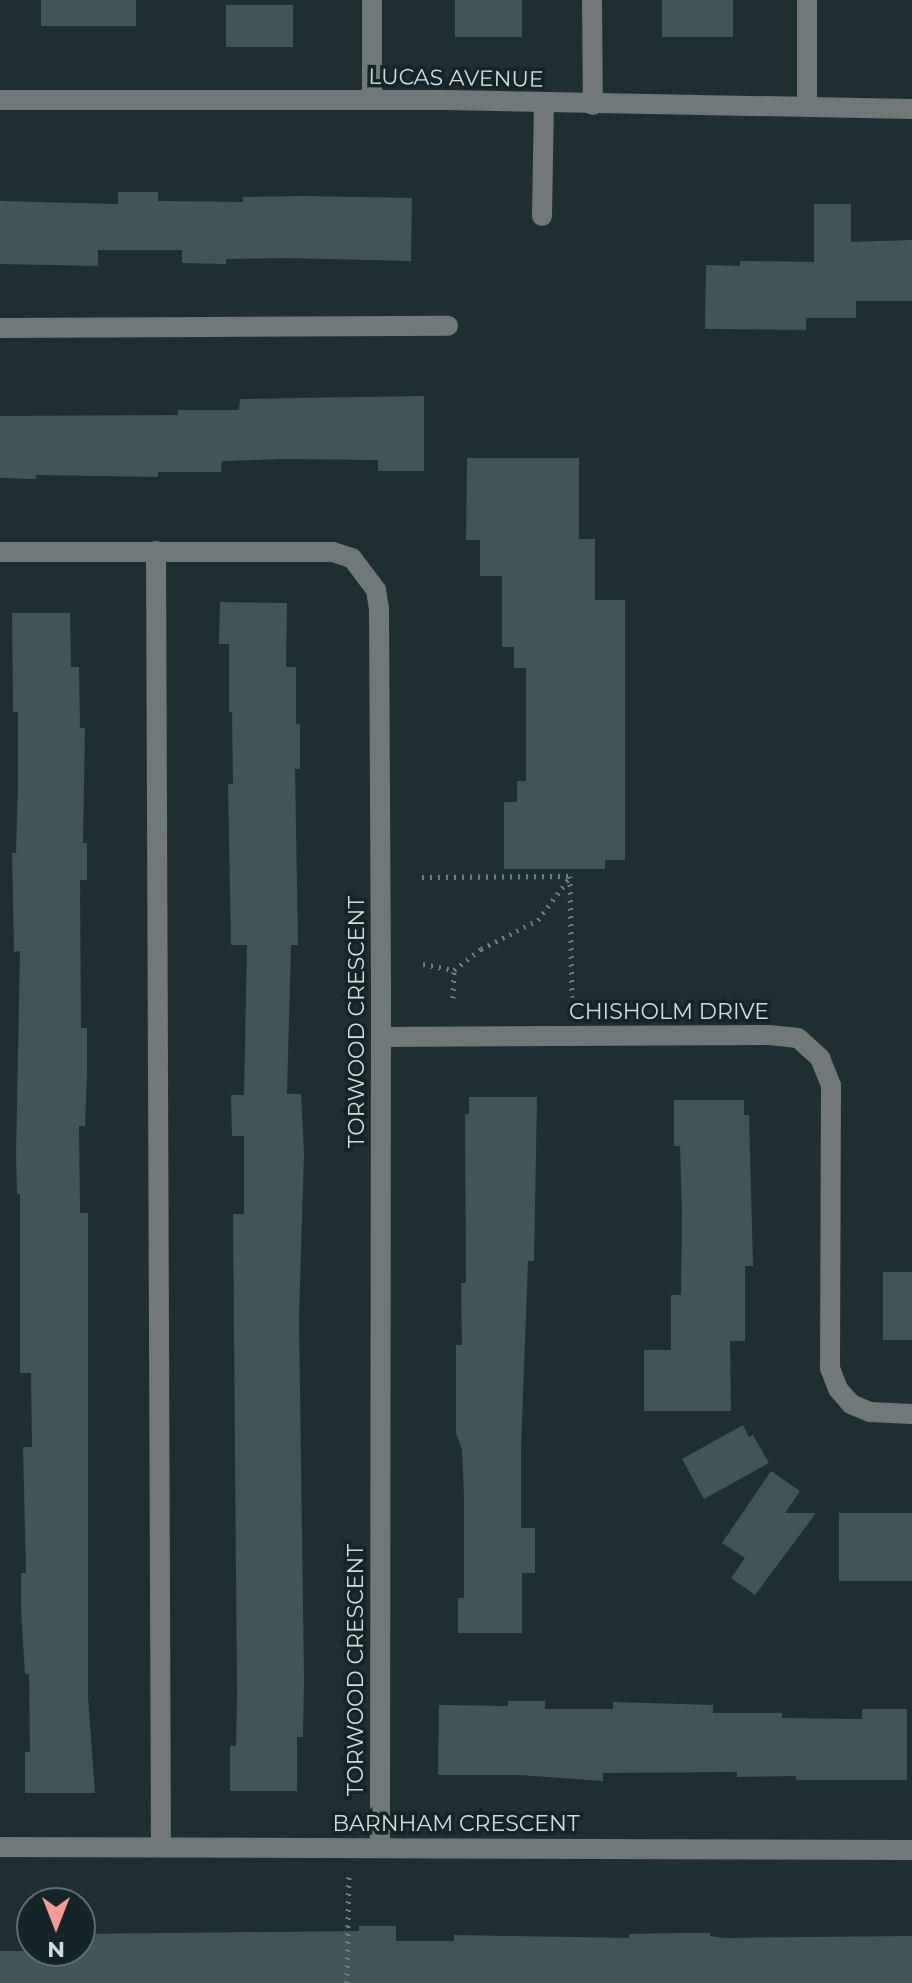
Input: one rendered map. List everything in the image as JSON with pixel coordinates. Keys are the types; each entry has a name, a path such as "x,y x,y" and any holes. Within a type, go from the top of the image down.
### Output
{"street":[{"path":"372,0 372,100"},
{"path":"592,0 593,105"},
{"path":"807,0 807,107"},
{"name":"LUCAS AVENUE","path":"0,100 372,100 912,109"},
{"path":"542,216 544,103"},
{"path":"0,328 448,326"},
{"path":"156,551 161,1847"},
{"name":"TORWOOD CRESCENT","path":"0,552 333,552 352,558 376,590 379,608 381,1037 380,1847"},
{"name":"CHISHOLM DRIVE","path":"381,1037 769,1035 798,1038 820,1058 831,1085 830,1368 838,1389 851,1404 870,1412 912,1414"},
{"name":"BARNHAM CRESCENT","path":"0,1847 912,1850"}],"path":[{"path":"422,877 570,876"},
{"path":"423,964 454,970 481,949 538,920 570,876"},
{"path":"570,876 572,997"},
{"path":"453,998 454,970"},
{"path":"347,1983 347,1874 380,1847"}],"building":[{"path":"41,0 136,0 136,26 41,26"},
{"path":"455,0 522,0 522,37 455,37"},
{"path":"662,0 733,0 733,37 662,37"},
{"path":"226,5 293,5 293,47 226,47"},
{"path":"118,192 158,192 158,201 243,202 243,197 305,196 412,198 411,261 286,258 226,259 226,264 182,263 182,250 98,250 98,266 0,264 0,201 118,204"},
{"path":"814,204 851,204 851,242 912,240 912,301 856,301 856,318 806,318 806,330 705,329 706,265 740,266 740,261 814,262"},
{"path":"424,396 424,471 378,471 378,460 283,459 222,461 221,472 158,472 158,477 36,475 36,479 0,478 0,416 178,415 178,410 239,410 240,399"},
{"path":"467,458 579,458 579,539 595,539 595,600 625,600 625,860 605,860 605,869 504,869 504,802 517,802 517,781 526,781 526,668 514,668 514,647 502,647 502,576 480,576 480,540 466,540"},
{"path":"220,602 287,603 286,667 296,667 296,724 300,724 300,769 295,769 298,945 291,945 287,1094 301,1094 304,1154 299,1316 304,1678 303,1737 297,1737 297,1791 230,1791 230,1746 236,1746 237,1692 233,1214 244,1214 244,1136 232,1136 231,1095 244,1095 247,945 231,945 228,784 233,784 232,712 229,712 229,644 219,644"},
{"path":"12,613 70,613 71,667 79,667 80,728 85,728 83,843 87,843 87,880 80,880 81,1028 87,1028 87,1073 85,1126 79,1126 80,1213 88,1213 88,1697 95,1793 25,1793 25,1752 30,1752 29,1674 25,1674 21,1609 21,1573 26,1573 23,1447 32,1447 31,1373 20,1373 20,1194 17,1194 16,1155 20,951 14,952 12,853 16,853 18,712 13,712"},
{"path":"469,1097 537,1097 534,1261 528,1261 521,1449 521,1528 535,1528 535,1573 522,1573 522,1633 458,1633 458,1598 464,1598 464,1497 462,1449 456,1433 456,1345 462,1345 461,1283 466,1283 465,1114 469,1114"},
{"path":"674,1100 744,1100 744,1115 749,1115 753,1266 745,1266 745,1341 730,1341 731,1411 644,1411 644,1350 671,1350 671,1295 681,1295 680,1146 674,1146"},
{"path":"883,1272 912,1272 912,1340 883,1340"},
{"path":"743,1425 749,1437 753,1435 769,1463 704,1499 682,1459"},
{"path":"771,1471 800,1491 785,1513 816,1513 755,1595 731,1578 745,1558 722,1543"},
{"path":"839,1513 912,1513 912,1581 839,1581"},
{"path":"508,1701 545,1701 545,1709 613,1709 613,1702 713,1705 713,1713 782,1713 782,1718 862,1719 862,1709 907,1709 907,1780 796,1780 796,1776 737,1777 737,1772 603,1773 603,1781 520,1775 438,1775 439,1705 508,1706"},
{"path":"359,1926 396,1926 396,1941 454,1941 454,1935 629,1938 629,1934 680,1933 710,1933 710,1936 724,1938 912,1936 912,1983 0,1983 0,1951 16,1951 16,1967 96,1967 96,1934 359,1931"}]}
